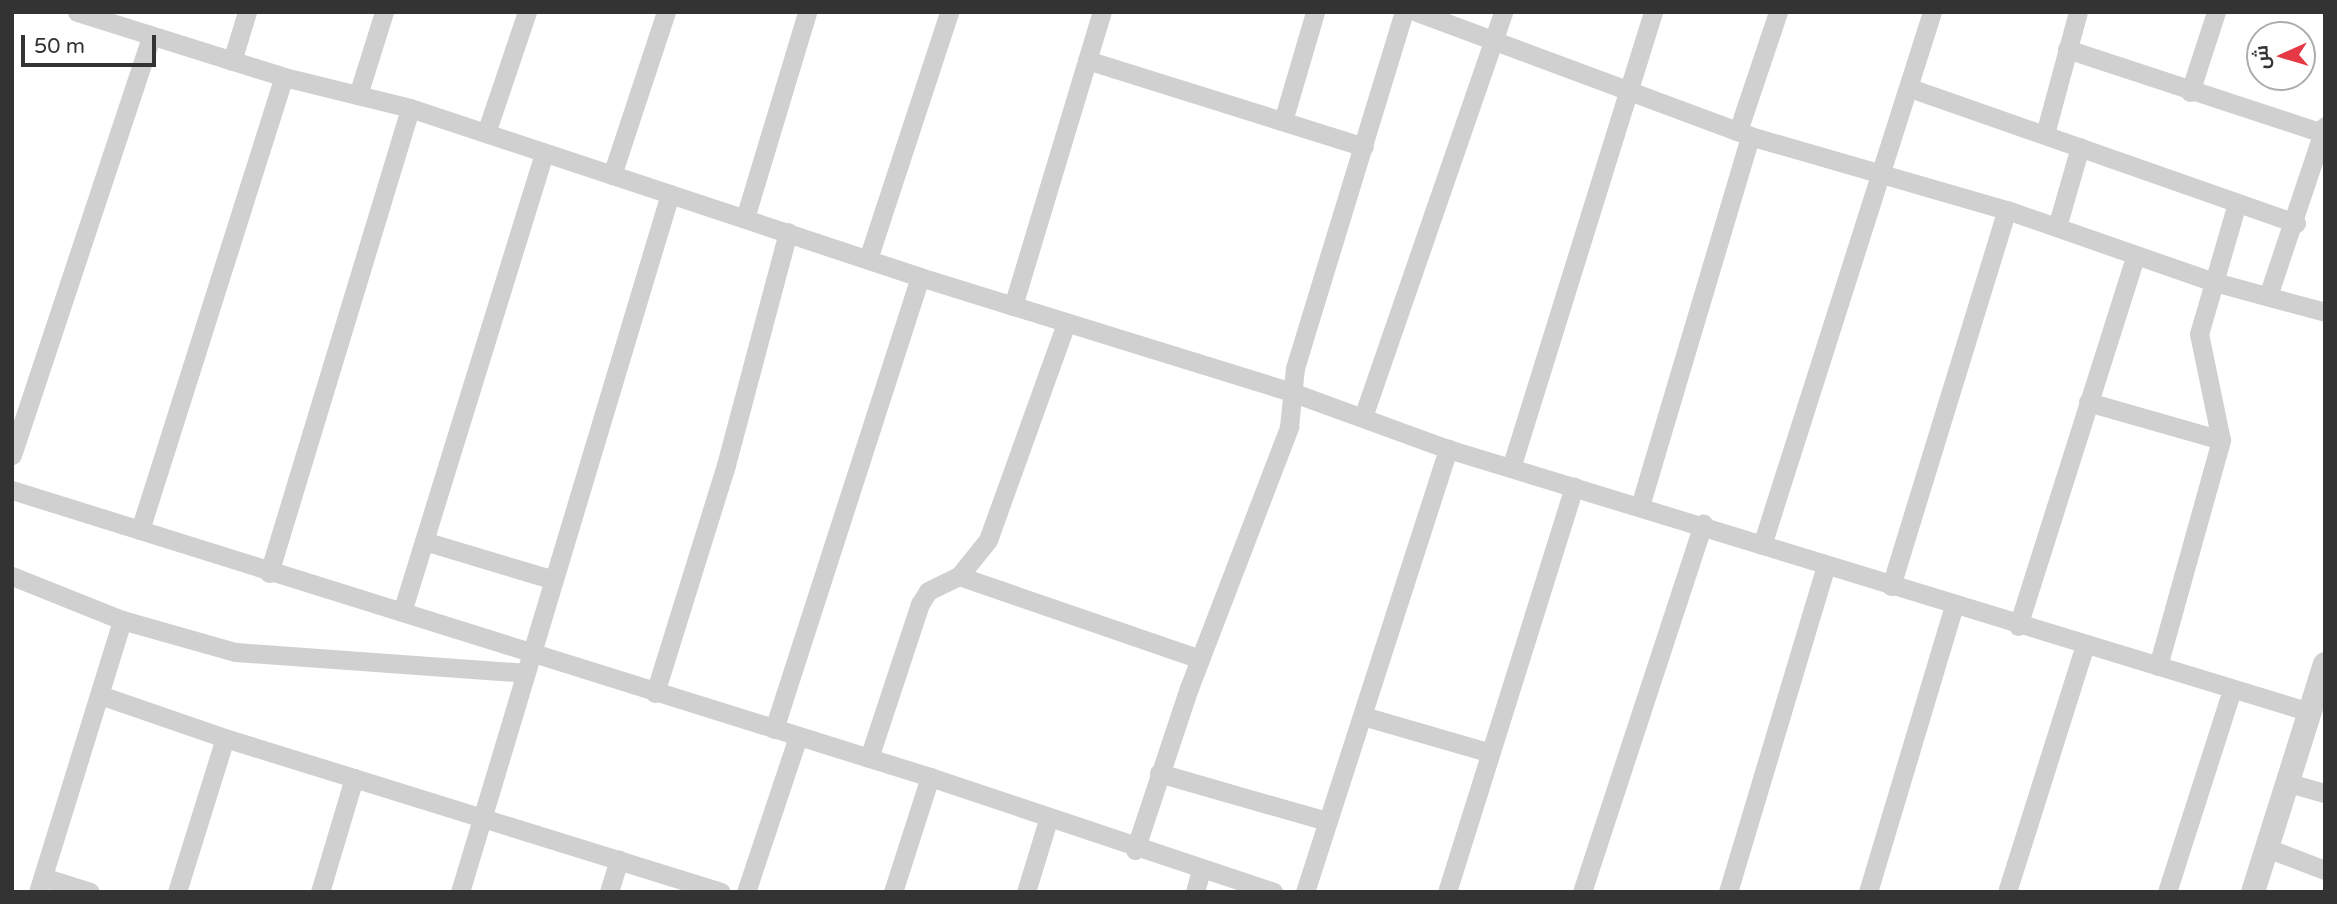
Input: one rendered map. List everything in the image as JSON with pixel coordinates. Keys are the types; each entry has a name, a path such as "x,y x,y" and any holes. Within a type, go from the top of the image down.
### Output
{"street":[{"path":"77,12 109,17 151,36 284,76 410,108 920,277 1294,393 1448,449 1703,523 1762,545 2018,626 2310,712"},
{"path":"232,61 247,12"},
{"path":"358,95 384,12"},
{"path":"486,133 527,12"},
{"path":"612,175 666,12"},
{"path":"746,218 807,12"},
{"path":"868,259 950,12"},
{"path":"1013,306 1102,12"},
{"path":"1283,121 1315,12"},
{"path":"1135,850 1200,659 1280,453 1294,393 1295,368 1404,12"},
{"path":"1417,12 1628,87 1744,134 1878,175 2007,209 2211,281 2325,312"},
{"path":"1363,417 1503,12"},
{"path":"1511,468 1653,12"},
{"path":"1640,506 1778,12"},
{"path":"1762,545 1878,175 1910,88 1932,12"},
{"path":"2045,134 2078,12"},
{"path":"2190,92 2216,12"},
{"path":"12,455 151,36"},
{"path":"2067,49 2190,92 2324,131 2296,223 2268,296"},
{"path":"1087,60 1364,147"},
{"path":"140,530 284,76"},
{"path":"1910,88 2296,223"},
{"path":"269,573 410,108"},
{"path":"2057,227 2080,147"},
{"path":"402,612 544,153"},
{"path":"460,892 551,579 670,194"},
{"path":"2158,666 2221,440 2217,405 2199,346 2211,281 2237,203"},
{"path":"1891,586 2007,209"},
{"path":"655,693 726,465 788,232"},
{"path":"2018,626 2136,255"},
{"path":"774,729 920,277"},
{"path":"869,758 920,604 928,591 959,576 988,540 1066,323"},
{"path":"2088,402 2221,440"},
{"path":"1305,892 1448,449"},
{"path":"1447,892 1488,752 1574,486"},
{"path":"12,490 269,573 930,777 1135,850 1273,892"},
{"path":"1582,892 1703,523"},
{"path":"424,541 551,579"},
{"path":"1728,892 1826,565"},
{"path":"12,576 122,620 257,655 525,673"},
{"path":"959,576 1200,659"},
{"path":"1868,892 1954,606"},
{"path":"90,892 40,884 122,620"},
{"path":"2007,892 2085,644"},
{"path":"2253,892 2325,664"},
{"path":"2167,892 2232,689"},
{"path":"100,695 225,738 721,892"},
{"path":"1363,716 1488,752"},
{"path":"746,892 798,737"},
{"path":"177,892 225,738"},
{"path":"1159,773 1326,821"},
{"path":"893,892 930,777"},
{"path":"320,892 354,778"},
{"path":"2289,783 2325,793"},
{"path":"1026,892 1048,820"},
{"path":"2267,848 2325,870"},
{"path":"609,892 620,860"},
{"path":"1195,892 1201,870"}]}
